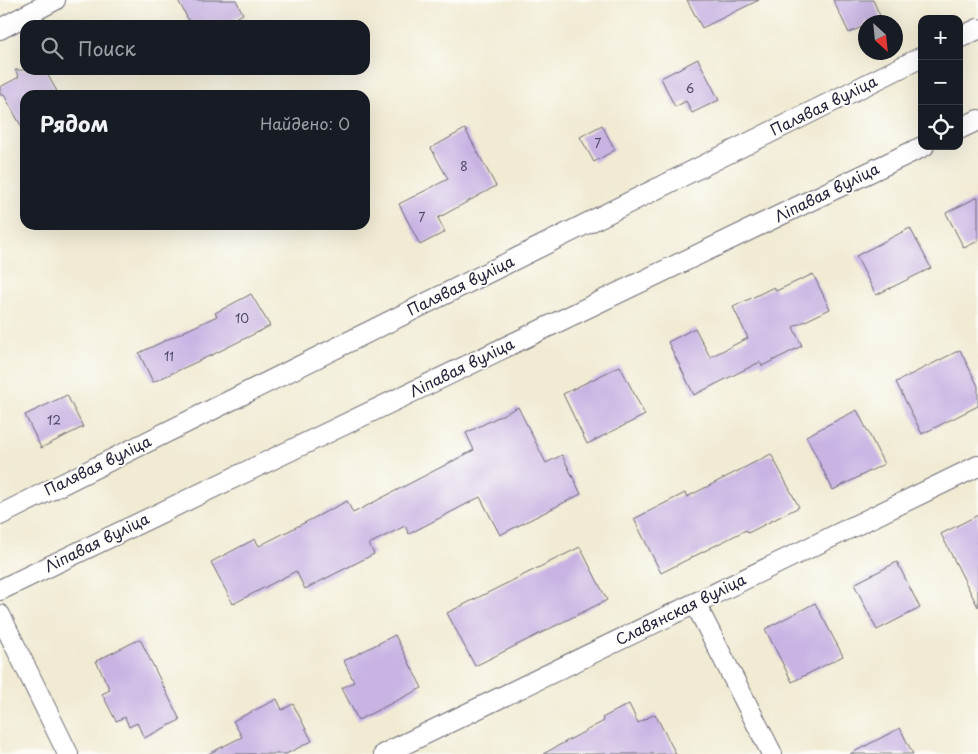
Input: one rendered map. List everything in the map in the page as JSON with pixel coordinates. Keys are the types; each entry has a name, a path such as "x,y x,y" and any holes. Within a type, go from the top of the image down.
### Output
{"street":[{"path":"0,29 55,0"},
{"path":"963,36 978,29"},
{"name":"Палявая вуліца","path":"0,515 918,59"},
{"path":"963,127 978,120"},
{"name":"Ліпавая вуліца","path":"0,590 918,149"},
{"name":"Славянская вуліца","path":"384,754 978,466"},
{"path":"695,603 772,754"},
{"path":"0,615 68,754"}],"building":[{"path":"178,0 236,0 243,14 234,20 188,20"},
{"path":"687,0 759,0 702,28"},
{"path":"833,0 873,0 880,15 858,15 858,29 849,33"},
{"path":"698,59 719,100 692,113 686,101 675,107 661,78"},
{"path":"15,70 20,70 20,75 48,75 56,90 20,90 20,124 4,95 0,95 0,87 19,77"},
{"path":"602,125 615,150 594,162 580,137"},
{"path":"465,129 496,186 438,218 445,232 420,245 399,204 448,179 431,148"},
{"path":"978,197 978,241 964,248 946,213"},
{"path":"910,228 931,268 876,295 856,256"},
{"path":"813,274 830,309 793,327 802,346 762,366 760,362 694,395 668,342 695,328 710,357 748,338 733,307 774,287 776,291"},
{"path":"251,294 270,326 153,382 139,353 217,316 215,313"},
{"path":"960,350 978,386 978,406 922,434 896,382"},
{"path":"620,366 645,415 587,444 563,394"},
{"path":"67,395 83,427 41,448 25,415"},
{"path":"518,407 546,463 562,455 581,494 500,535 480,497 409,534 405,526 369,544 374,554 305,589 296,571 233,604 211,562 255,539 259,546 347,501 353,513 474,450 466,433"},
{"path":"857,410 884,464 833,490 806,436"},
{"path":"771,454 799,507 748,533 746,530 661,573 634,519 685,493 687,497"},
{"path":"978,515 978,607 941,534"},
{"path":"580,547 607,600 475,666 447,613"},
{"path":"897,562 920,608 877,630 854,584"},
{"path":"815,603 843,656 792,682 765,629"},
{"path":"395,635 422,688 358,720 342,688 354,682 344,661"},
{"path":"140,639 180,720 144,738 137,723 129,727 125,717 116,721 102,694 110,690 96,661"},
{"path":"277,699 282,710 293,704 312,741 286,754 208,754 242,737 233,721"},
{"path":"629,704 638,723 655,714 676,754 543,754 604,721 602,718"},
{"path":"900,728 913,754 850,754"}]}
